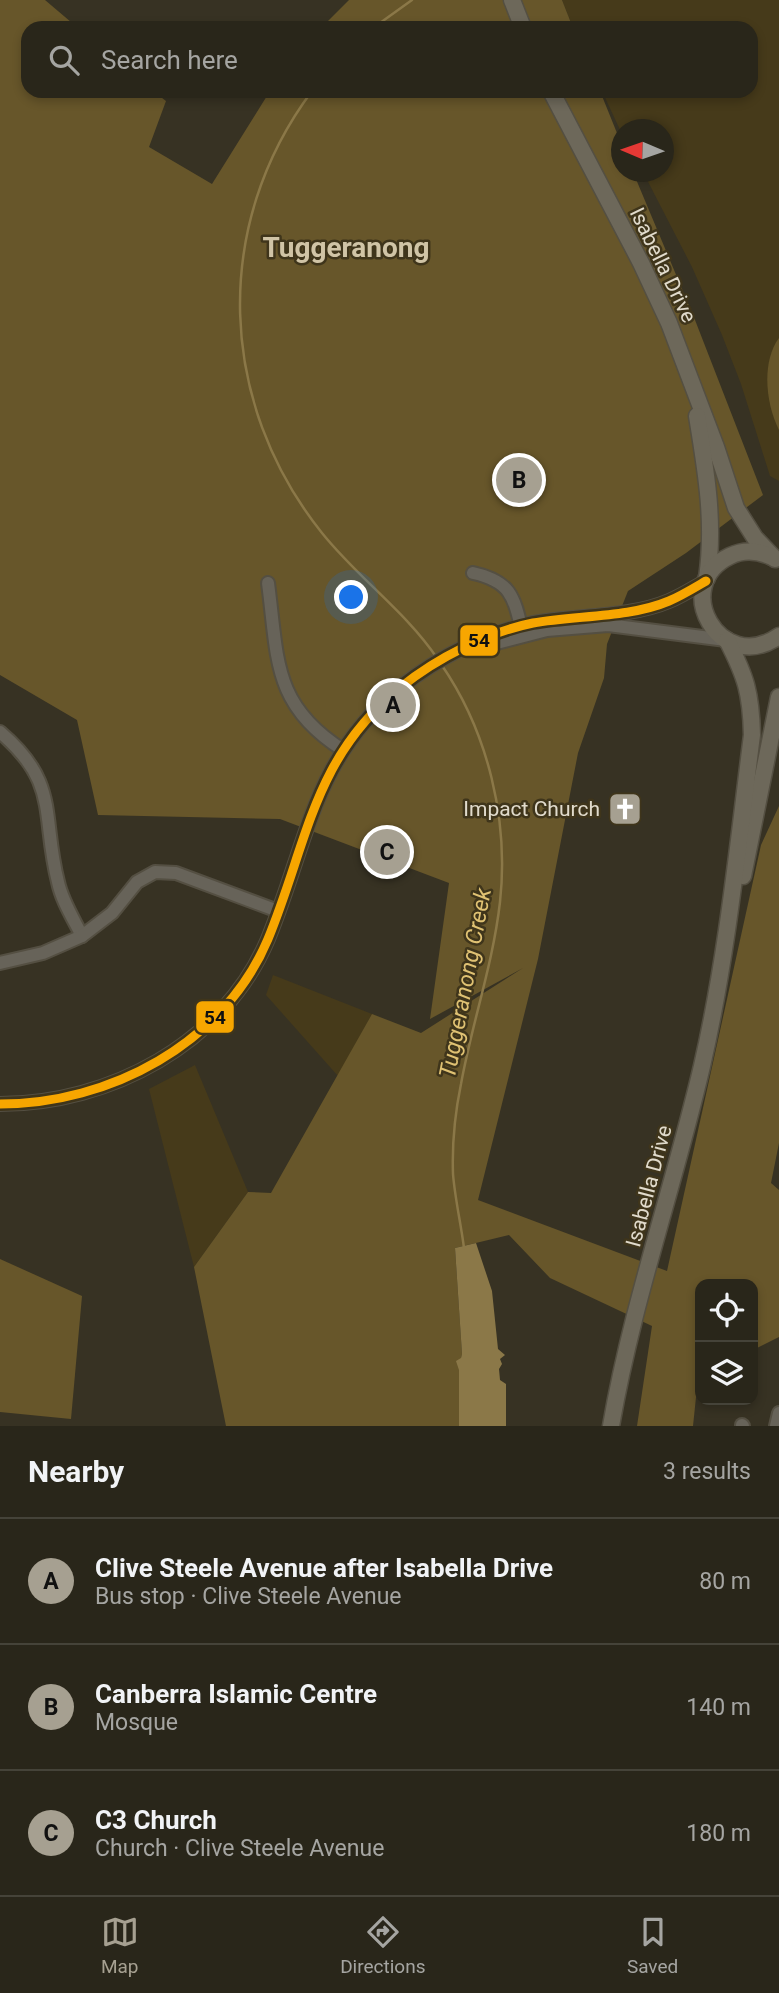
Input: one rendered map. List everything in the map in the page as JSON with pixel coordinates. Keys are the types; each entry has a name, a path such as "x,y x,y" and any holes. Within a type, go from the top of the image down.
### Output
{"main road":[{"path":"512,0 520,21"},
{"name":"Isabella Drive","path":"555,98 641,263 669,323 736,508 755,538 777,560"},
{"name":"Isabella Drive","path":"611,1426 620,1378 703,1063 723,956 752,735 748,686 726,640 712,627 704,612 703,596 711,547 711,517 692,384"},
{"path":"706,581 721,561 736,553 760,552 777,560"},
{"path":"726,640 738,645 755,646 771,642 779,636"},
{"name":"Isabella Drive","path":"723,956 740,890 779,697"}],"street":[{"path":"473,573 492,577 507,589 522,631"},
{"path":"0,1104 41,1102 94,1091 143,1069 173,1051 212,1019 234,995 253,968 267,940 315,803 343,750 375,710 413,678 472,645 485,646 522,631 644,609 667,602 706,581"},
{"path":"268,583 278,664 289,698 309,724 343,750"},
{"path":"547,626 608,625 726,640"},
{"path":"0,732 24,755 41,782 47,802 58,883 65,904 82,936"},
{"path":"0,963 43,953 82,936 111,913 145,876 160,871 176,873 278,911"},
{"path":"776,1426 779,1413"}],"shaded area":[{"path":"0,0 45,0 70,21 21,21 21,98 162,98 166,101 149,147 212,184 266,98 603,98 611,119 611,182 637,182 695,320 763,495 686,553 628,591 607,644 604,678 578,753 538,959 478,1200 667,1271 761,845 779,806 779,1143 771,1183 779,1190 779,1337 758,1348 758,1279 695,1279 693,1426 637,1426 652,1326 550,1278 509,1235 455,1248 462,1354 459,1369 459,1426 226,1426 194,1267 248,1192 271,1193 372,1014 421,1033 523,968 430,1019 449,883 280,819 98,815 77,720 0,675"},
{"path":"349,0 562,0 570,21 328,21"},
{"path":"562,0 779,0 779,481 770,476 741,384 722,335 692,267 648,182 674,182 674,119 615,119 605,98 758,98 758,21 570,21"},
{"path":"779,338 779,430 771,408 767,384 770,359"},
{"path":"273,975 372,1014 338,1076 266,995"},
{"path":"195,1065 248,1192 194,1267 149,1089"},
{"path":"476,1243 492,1291 498,1349 505,1355 500,1359 502,1364 499,1369 500,1380 506,1384 506,1426 459,1426 459,1370 456,1361 462,1354 455,1248"},
{"path":"0,1259 82,1296 71,1419 0,1412"}],"waterway":[{"name":"Tuggeranong Creek","path":"383,21 412,0"},
{"name":"Tuggeranong Creek","path":"308,98 279,143 256,199 243,256 240,314 247,372 262,428 288,482 322,533 411,625 437,658"},
{"name":"Tuggeranong Creek","path":"441,664 457,690 483,748 498,809 501,840 502,871 497,925 466,1061 454,1129 453,1174 464,1248"}],"transit line":[{"name":"54","path":"0,1104 41,1101 82,1093 121,1079 158,1061 193,1037 223,1009 248,976 268,939 316,803 331,772 349,742 372,714 415,676 447,656 516,627 550,620 637,610 674,599 706,581"}],"place":[{"name":"Canberra Islamic Centre","path":"519,480"},
{"name":"Clive Steele Avenue after Isabella Drive","path":"393,705"},
{"name":"Impact Church","path":"625,809"},
{"name":"C3 Church","path":"387,852"}],"district":[{"name":"Tuggeranong","path":"346,247"}]}
